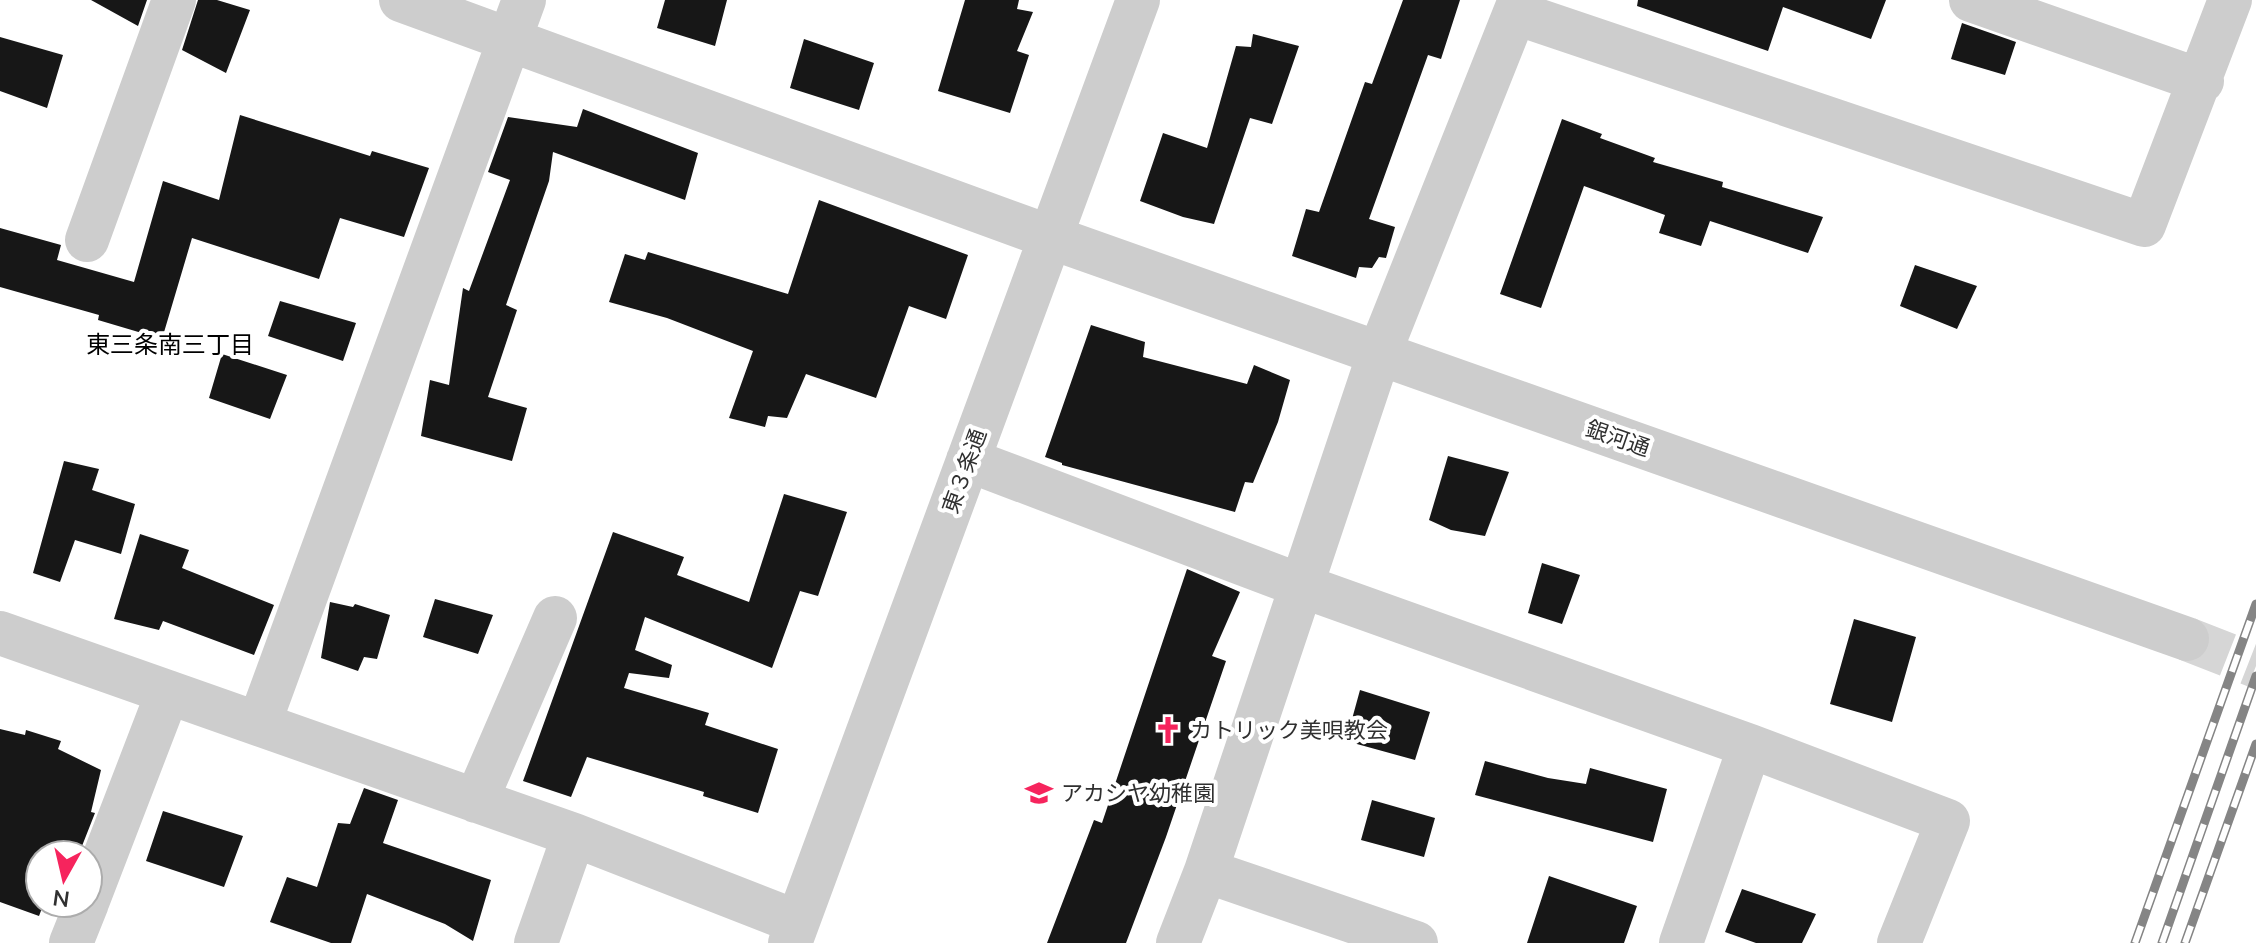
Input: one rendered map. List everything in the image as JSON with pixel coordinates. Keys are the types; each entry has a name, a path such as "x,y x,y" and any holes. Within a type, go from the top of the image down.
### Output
{"street":[{"path":"87,240 174,0"},
{"name":"銀河通","path":"401,0 517,19 1050,237 2187,639"},
{"name":"東３条通","path":"794,932 1138,0"},
{"path":"1971,0 2202,81"},
{"path":"1178,943 1206,871 1379,354 1518,6 2144,225 2202,81 2230,0"},
{"path":"259,724 517,19"},
{"path":"968,460 1302,586 1750,746 1948,821 1899,943"},
{"path":"476,801 555,618"},
{"path":"0,633 574,835 794,932"},
{"path":"104,858 168,692"},
{"path":"1681,943 1750,746"},
{"path":"536,943 574,835"},
{"path":"1206,871 1416,943"},
{"path":"71,943 80,919"}],"building":[{"path":"91,0 147,0 138,26"},
{"path":"198,0 217,0 250,10 226,73 182,50"},
{"path":"665,0 727,0 715,46 657,28"},
{"path":"965,0 1019,0 1017,9 1033,12 1017,51 1029,55 1010,113 938,91"},
{"path":"1403,0 1460,0 1441,59 1428,55 1369,219 1395,227 1386,258 1379,257 1372,268 1359,267 1356,278 1292,256 1306,209 1319,212 1365,82 1372,84"},
{"path":"1638,0 1886,0 1871,39 1783,7 1768,51 1637,6"},
{"path":"1962,23 2016,42 2005,75 1951,59"},
{"path":"1253,34 1299,46 1272,124 1250,118 1214,224 1183,217 1140,201 1163,133 1207,148 1236,46 1251,47"},
{"path":"0,37 63,55 47,108 0,91"},
{"path":"804,39 874,63 859,110 790,88"},
{"path":"583,109 698,153 685,200 553,152 549,181 506,305 517,310 488,397 527,408 512,461 421,436 430,380 449,385 463,288 469,291 510,180 488,172 508,117 577,127"},
{"path":"240,115 370,156 372,151 429,168 404,237 340,218 319,279 192,238 162,339 98,320 99,315 0,287 0,228 61,245 57,260 134,282 163,181 219,200"},
{"path":"1562,119 1602,134 1600,138 1655,158 1653,162 1723,182 1722,187 1823,217 1808,253 1710,221 1701,246 1659,233 1665,215 1584,186 1541,308 1500,294"},
{"path":"819,200 968,255 946,319 909,306 876,398 806,374 787,418 768,416 765,427 729,418 753,351 667,318 609,302 625,254 645,260 648,252 788,294"},
{"path":"1915,265 1977,286 1957,329 1900,306"},
{"path":"280,301 356,323 343,361 268,336"},
{"path":"1091,325 1145,342 1143,357 1247,384 1254,365 1290,380 1278,422 1253,483 1245,482 1235,512 1062,465 1045,457"},
{"path":"222,354 287,375 270,419 209,398"},
{"path":"1448,456 1509,472 1485,536 1451,530 1429,520"},
{"path":"64,461 99,469 92,490 135,504 121,554 75,540 60,582 33,573"},
{"path":"784,494 847,512 818,596 800,591 772,668 645,617 635,650 672,665 669,678 629,673 624,688 709,713 705,725 778,749 758,813 703,796 704,792 587,757 571,797 523,781 613,532 684,557 677,575 749,602"},
{"path":"140,534 189,550 182,568 274,605 254,655 163,621 159,630 114,619"},
{"path":"1542,563 1580,575 1562,624 1528,613"},
{"path":"1187,569 1240,592 1212,656 1226,661 1166,837 1126,943 1047,943 1094,820 1102,823"},
{"path":"435,599 493,615 478,654 423,637"},
{"path":"330,602 353,607 355,604 390,615 377,659 364,657 358,671 321,658"},
{"path":"1854,619 1916,637 1892,722 1830,704"},
{"path":"1360,690 1430,712 1415,760 1346,741"},
{"path":"0,729 25,735 26,730 61,741 58,749 101,770 91,812 95,813 85,839 24,839 24,911 0,902"},
{"path":"1485,761 1548,778 1586,784 1590,768 1667,789 1653,842 1475,795"},
{"path":"364,788 398,800 383,843 491,880 473,941 445,924 367,894 351,943 331,943 270,922 287,877 317,887 338,823 350,824"},
{"path":"1372,800 1435,818 1424,857 1361,840"},
{"path":"163,811 243,836 224,887 146,861"},
{"path":"1549,876 1637,906 1624,943 1527,943"},
{"path":"1742,889 1816,914 1802,943 1756,943 1725,932"}],"tunnel":[{"path":"2187,639 2256,666"}],"railway":[{"path":"2135,943 2256,604"},
{"path":"2162,943 2256,676"},
{"path":"2185,943 2256,744"}],"place":[{"name":"カトリック美唄教会","path":"1168,730"},
{"name":"アカシヤ幼稚園","path":"1039,793"}],"district":[{"name":"東三条南三丁目","path":"170,344"}]}
